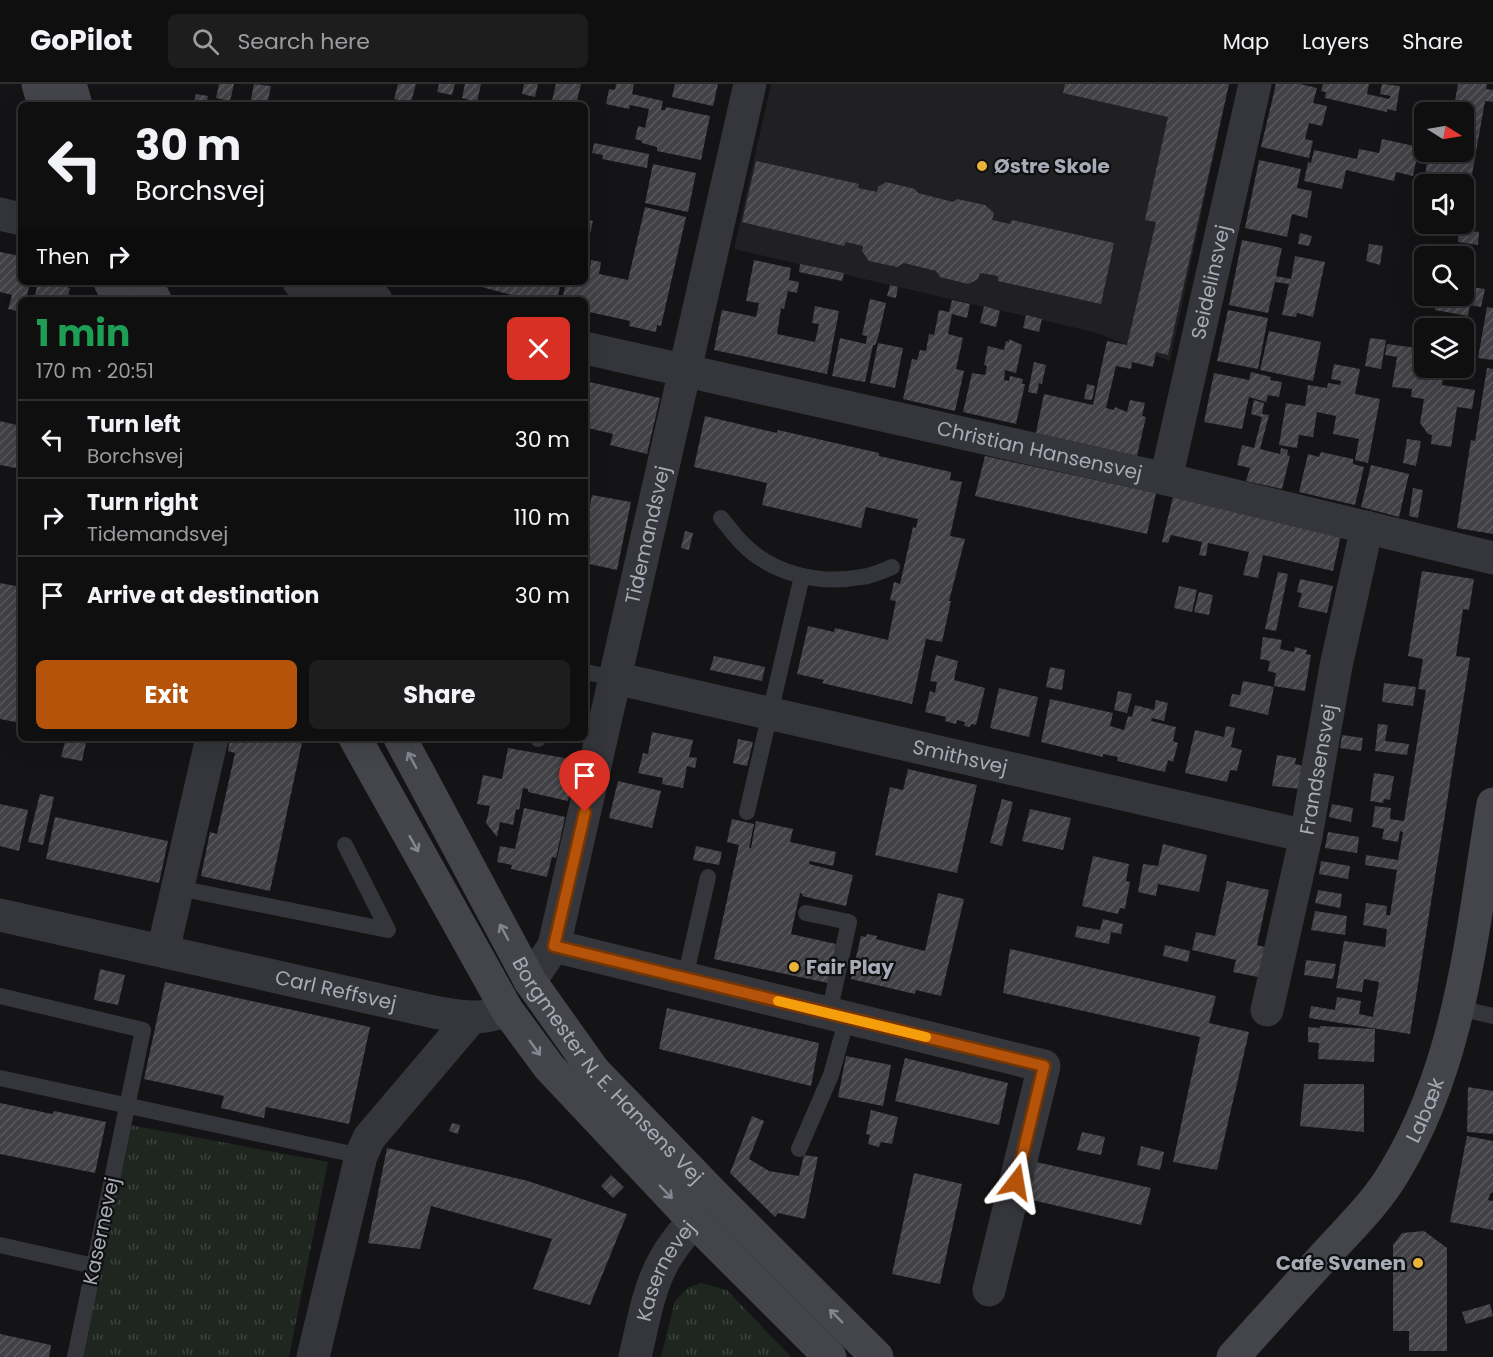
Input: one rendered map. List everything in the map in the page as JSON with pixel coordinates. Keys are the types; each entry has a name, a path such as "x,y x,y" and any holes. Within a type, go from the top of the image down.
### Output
{"street":[{"path":"38,84 43,102"},
{"path":"70,84 75,102"},
{"name":"Tidemandsvej","path":"530,981 554,946 600,675 685,371 750,84"},
{"name":"Seidelinsvej","path":"1167,479 1255,84"},
{"path":"0,214 18,218"},
{"path":"311,285 363,297"},
{"name":"Christian Hansensvej","path":"588,349 1167,479 1493,558"},
{"name":"Frandsensvej","path":"1267,1010 1306,836 1336,666 1367,526"},
{"name":"Smithsvej","path":"600,675 1306,836"},
{"path":"163,951 211,741"},
{"name":"Borgmester N. E. Hansens Vej","path":"357,741 507,1010 549,1067 705,1209 877,1357"},
{"name":"Borgmester N. E. Hansens Vej","path":"402,741 530,981 594,1071 705,1209 830,1357"},
{"name":"Labæk","path":"1233,1357 1374,1203 1394,1172 1428,1108 1450,1043 1458,1008 1493,804"},
{"name":"Carl Reffsvej","path":"0,915 434,1012 471,1018 491,1016 507,1010"},
{"path":"554,946 1044,1066 989,1290"},
{"path":"507,1010 530,981"},
{"path":"313,1357 361,1156 369,1138 471,1018"},
{"name":"Kasernevej","path":"635,1357 656,1277 674,1245 705,1209"}],"lane":[{"path":"721,518 743,544 770,564 802,576 833,580 863,577 892,567"},
{"path":"747,812 802,576"},
{"path":"178,888 388,930 345,845"},
{"path":"685,978 708,877"},
{"path":"800,1149 831,1075 849,922 806,913"},
{"name":"Kasernevej","path":"0,996 142,1030 75,1357"},
{"path":"1458,1008 1493,1016"},
{"path":"0,1078 361,1156"},
{"path":"0,1245 94,1266"}],"shaded area":[{"name":"Østre Skole","path":"771,84 1229,84 1170,361 1094,332 734,249"}],"green space":[{"path":"125,1124 328,1162 289,1357 75,1357"},
{"path":"701,1283 727,1290 791,1357 661,1357 675,1301 687,1288"}],"building":[{"path":"219,84 234,84 230,101 216,98"},
{"path":"254,84 271,86 268,102 250,102"},
{"path":"398,84 416,84 411,102 394,99"},
{"path":"439,84 455,84 452,95 437,92"},
{"path":"465,84 481,84 477,102 462,98"},
{"path":"524,84 538,84 535,97 522,94"},
{"path":"556,84 581,84 577,102 552,102"},
{"path":"616,84 634,84 632,94 663,101 661,110 665,110 666,107 710,116 701,160 657,151 657,147 635,139 638,126 645,128 649,109 630,105 629,109 606,104 609,89 615,90"},
{"path":"675,84 718,84 713,106 672,97"},
{"path":"1065,84 1229,84 1168,355 1156,352 1153,367 1132,362 1131,369 1116,366 1106,408 1114,410 1115,407 1127,412 1130,400 1145,403 1142,416 1146,417 1137,456 1036,433 1044,394 1093,405 1107,341 1127,345 1156,222 1145,220 1168,117 1063,93"},
{"path":"1276,84 1300,84 1317,88 1313,103 1327,106 1322,126 1309,123 1305,139 1313,141 1309,158 1261,147"},
{"path":"1323,84 1369,84 1367,94 1389,99 1391,96 1380,94 1382,84 1400,86 1396,111 1387,109 1387,112 1325,98 1326,92 1321,91"},
{"path":"1458,84 1487,84 1486,89 1493,90 1493,102 1485,101 1472,174 1425,174 1427,162 1444,164 1444,162 1474,162 1474,102 1455,102"},
{"path":"196,94 208,96 207,102 194,102"},
{"path":"1382,139 1414,146 1414,162 1416,162 1413,176 1396,172 1394,181 1346,170 1342,189 1304,181 1308,162 1311,163 1314,150 1357,159 1359,149 1379,153"},
{"path":"594,143 649,154 647,168 602,159 603,155 592,153"},
{"path":"1259,160 1301,169 1297,188 1312,191 1307,218 1292,214 1287,237 1245,228"},
{"path":"756,161 859,184 858,188 877,192 878,187 886,182 953,202 957,199 985,205 994,213 992,220 1010,224 1012,220 1114,243 1101,304 998,281 998,276 980,273 978,279 968,284 940,277 936,271 904,263 897,267 869,261 862,251 863,246 846,242 844,246 742,222"},
{"path":"653,164 696,173 688,212 645,203"},
{"path":"645,207 686,217 661,326 657,325 656,332 629,326 630,321 588,312 588,297 563,297 565,285 588,285 588,270 590,270 591,260 601,262 599,274 628,280"},
{"path":"588,220 593,221 588,242"},
{"path":"1479,232 1478,245 1458,242 1459,234"},
{"path":"1300,233 1312,236 1309,246 1298,244"},
{"path":"1242,240 1282,248 1276,276 1291,279 1295,256 1325,262 1313,317 1297,313 1296,317 1282,315 1289,284 1275,282 1268,313 1229,305"},
{"path":"1369,244 1383,246 1380,265 1366,261"},
{"path":"0,252 18,255 18,285 29,285 27,297 18,297 18,311 8,309 12,295 0,292"},
{"path":"754,260 791,268 789,280 799,282 797,293 788,291 784,309 781,308 777,334 815,342 819,324 812,323 815,306 839,311 827,374 714,350 722,310 756,317 759,303 746,301"},
{"path":"800,264 844,273 842,281 799,272"},
{"path":"37,285 58,285 70,288 68,297 35,297"},
{"path":"474,285 560,285 558,297 520,297"},
{"path":"890,285 898,287 896,298 887,296"},
{"path":"1474,287 1485,289 1481,307 1474,306"},
{"path":"870,299 886,303 865,382 832,376 840,338 866,344 867,336 862,335"},
{"path":"952,300 970,304 967,318 952,314 948,334 963,338 956,369 964,371 955,411 903,399 912,359 917,360 920,350 926,351 929,334 934,335 939,310 949,312"},
{"path":"984,306 1000,311 996,327 980,323"},
{"path":"1436,306 1470,306 1468,316 1435,310"},
{"path":"1487,307 1493,308 1493,360 1478,358"},
{"path":"1228,310 1268,318 1258,369 1217,361"},
{"path":"1026,315 1042,319 1039,332 1023,328"},
{"path":"1269,331 1321,342 1313,381 1260,370"},
{"path":"1370,338 1386,340 1381,369 1365,366"},
{"path":"1009,339 1022,345 1016,373 1005,370 1004,380 1009,381 1010,376 1023,379 1022,384 1025,384 1016,424 963,412 972,373 985,375 987,366 984,365 988,346 1004,350 1006,341 1009,342"},
{"path":"878,343 903,348 895,388 870,383"},
{"path":"1387,344 1414,348 1414,378 1443,378 1442,385 1475,390 1472,409 1457,407 1451,447 1431,444 1432,435 1428,434 1420,423 1424,399 1411,397 1412,389 1392,387 1397,357 1385,355"},
{"path":"1034,362 1046,365 1042,384 1039,383 1037,394 1028,392"},
{"path":"1334,364 1360,369 1355,394 1380,399 1368,463 1355,460 1359,439 1333,434 1336,416 1317,412 1313,437 1299,435 1297,448 1279,445 1286,403 1305,406 1308,385 1327,388 1328,383 1340,385 1341,381 1331,379"},
{"path":"1487,368 1493,369 1493,534 1457,528 1471,440 1475,441"},
{"path":"1251,372 1282,382 1279,397 1268,395 1266,402 1249,397 1242,429 1204,422 1214,373 1249,380"},
{"path":"588,382 660,398 647,454 610,445 613,434 588,428"},
{"path":"1087,384 1095,386 1092,400 1084,399"},
{"path":"1254,400 1264,403 1262,414 1269,415 1260,449 1280,454 1281,448 1288,450 1287,455 1290,456 1282,489 1246,481 1250,468 1237,465 1242,445 1254,448 1262,417 1251,414"},
{"path":"705,416 879,453 879,456 951,472 950,480 962,482 950,536 965,539 949,601 951,601 942,642 926,639 912,704 822,683 824,680 797,674 808,626 834,632 835,628 888,640 896,601 890,600 894,582 900,584 913,527 916,528 918,519 866,507 861,528 762,505 767,483 694,467"},
{"path":"0,421 18,425 18,468 0,465"},
{"path":"1407,439 1421,441 1416,466 1403,463"},
{"path":"1321,452 1353,459 1353,464 1364,467 1355,505 1299,492 1308,454 1319,457"},
{"path":"985,456 1156,493 1147,534 975,496"},
{"path":"1371,465 1409,474 1399,517 1361,507"},
{"path":"1413,488 1423,490 1418,518 1409,516"},
{"path":"592,495 631,502 617,570 588,564 588,515"},
{"path":"1173,497 1341,535 1333,571 1263,555 1258,578 1243,575 1249,552 1208,543 1206,556 1199,555 1202,542 1171,535 1168,543 1162,542"},
{"path":"685,531 693,533 689,550 681,548"},
{"path":"1422,571 1474,579 1469,610 1463,609 1456,656 1470,658 1410,1034 1309,1018 1311,1006 1335,1010 1337,997 1361,1001 1359,1014 1373,1017 1379,982 1364,979 1362,992 1336,988 1344,941 1385,947 1387,929 1363,925 1366,903 1387,906 1386,915 1390,915 1397,870 1365,865 1366,855 1398,860 1403,832 1400,831 1398,842 1382,839 1384,829 1372,827 1375,806 1391,808 1390,819 1404,821 1426,690 1418,689 1423,659 1408,656"},
{"path":"1278,572 1288,574 1276,631 1265,629"},
{"path":"1300,579 1333,586 1327,613 1298,607 1302,593 1297,592"},
{"path":"0,583 18,586 18,722 0,719"},
{"path":"1179,586 1197,590 1192,612 1174,608"},
{"path":"1199,592 1213,595 1209,615 1194,612"},
{"path":"1263,637 1282,640 1280,649 1294,652 1295,647 1307,650 1306,654 1311,655 1305,691 1274,686 1276,673 1268,671 1270,661 1260,659"},
{"path":"936,655 958,661 954,680 985,688 976,725 964,726 965,722 957,720 956,724 945,721 946,717 925,712 930,691 935,693 937,682 930,681"},
{"path":"714,656 765,667 762,681 710,670"},
{"path":"1050,667 1065,670 1062,690 1046,687"},
{"path":"1243,681 1274,687 1268,715 1229,706 1232,694 1240,695"},
{"path":"1384,683 1416,687 1413,706 1382,702"},
{"path":"999,688 1038,697 1029,737 990,728"},
{"path":"1118,691 1132,694 1127,713 1114,710"},
{"path":"1050,699 1113,713 1110,726 1124,730 1128,716 1132,717 1135,705 1154,710 1156,700 1168,703 1164,721 1152,718 1151,721 1176,727 1173,741 1178,743 1173,762 1168,760 1165,772 1117,761 1118,757 1103,754 1103,757 1041,742"},
{"path":"1378,724 1388,725 1385,741 1409,744 1407,755 1375,751"},
{"path":"1226,726 1235,728 1231,747 1242,750 1237,771 1230,770 1227,782 1185,773 1195,730 1224,737"},
{"path":"652,732 693,740 689,757 697,758 695,768 687,766 683,788 662,784 663,778 638,773 643,753 648,754"},
{"path":"1342,735 1363,738 1361,751 1340,748"},
{"path":"738,739 753,742 747,766 733,763"},
{"path":"65,741 86,741 82,761 61,757"},
{"path":"230,741 302,741 270,891 201,876 210,832 217,834 235,753 228,751"},
{"path":"508,748 576,760 568,801 528,792 528,789 523,788 519,810 516,809 513,825 500,822 497,837 486,823 490,806 477,804 483,775 502,779"},
{"path":"1277,755 1296,758 1295,764 1304,766 1300,789 1272,786"},
{"path":"908,769 977,785 957,873 875,855 890,787 903,790"},
{"path":"1374,773 1394,776 1390,800 1384,799 1383,803 1370,801"},
{"path":"618,781 661,791 652,828 609,818"},
{"path":"40,794 54,797 43,845 28,842"},
{"path":"1002,799 1013,802 1002,846 990,843"},
{"path":"0,804 28,810 19,851 0,846"},
{"path":"1332,804 1353,808 1351,822 1329,817"},
{"path":"524,808 565,817 556,858 552,857 547,877 511,869 512,865 497,862 500,846 515,849"},
{"path":"1030,809 1071,818 1063,850 1022,841"},
{"path":"55,817 168,841 159,883 46,859"},
{"path":"732,819 754,824 749,848 751,848 756,821 793,829 790,842 836,852 833,866 810,861 809,864 853,875 846,906 802,896 803,894 800,893 791,934 836,944 828,983 714,959 739,845 727,842"},
{"path":"1328,832 1359,837 1357,853 1325,848"},
{"path":"1163,844 1207,855 1199,892 1158,884 1156,896 1138,892 1143,864 1158,866"},
{"path":"696,846 722,852 719,865 693,860"},
{"path":"1093,856 1129,864 1126,881 1130,882 1125,909 1120,908 1118,914 1082,906"},
{"path":"1321,861 1350,866 1348,879 1319,874"},
{"path":"1227,881 1269,890 1257,945 1269,948 1268,979 1233,972 1236,960 1192,950 1196,932 1215,936"},
{"path":"1318,890 1342,894 1340,908 1315,903"},
{"path":"938,893 964,899 941,996 916,990 915,994 851,979 861,936 866,937 867,934 877,936 876,939 925,951"},
{"path":"1315,911 1347,916 1345,935 1311,930"},
{"path":"1103,919 1123,924 1121,934 1111,932 1109,944 1075,937 1077,926 1100,930"},
{"path":"1165,945 1190,951 1188,962 1163,956"},
{"path":"1010,949 1216,996 1209,1023 1249,1032 1217,1170 1173,1162 1200,1037 1003,993"},
{"path":"1306,960 1336,964 1333,979 1304,975"},
{"path":"100,969 125,975 118,1005 94,1000"},
{"path":"165,982 370,1027 349,1124 266,1107 264,1118 221,1108 224,1096 144,1079"},
{"path":"667,1008 819,1043 811,1086 659,1049"},
{"path":"1320,1026 1375,1029 1374,1062 1318,1059 1319,1043 1308,1042 1308,1027 1320,1028"},
{"path":"846,1056 891,1065 883,1106 838,1097"},
{"path":"905,1058 1008,1083 999,1125 895,1101"},
{"path":"1304,1084 1364,1084 1364,1132 1300,1126"},
{"path":"1468,1087 1493,1091 1493,1134 1467,1132"},
{"path":"0,1103 106,1122 95,1173 0,1154"},
{"path":"871,1110 898,1117 892,1144 881,1142 879,1147 868,1144 870,1135 866,1134"},
{"path":"752,1116 764,1121 749,1159 769,1171 799,1176 804,1155 818,1157 805,1219 778,1213 775,1217 730,1173"},
{"path":"452,1123 460,1125 458,1134 449,1131"},
{"path":"1082,1132 1105,1137 1101,1155 1077,1150"},
{"path":"1467,1136 1493,1141 1493,1192 1488,1200 1493,1201 1493,1230 1450,1222"},
{"path":"1141,1146 1164,1152 1160,1170 1137,1165"},
{"path":"387,1148 528,1181 627,1214 590,1305 533,1289 552,1239 431,1206 420,1249 368,1243"},
{"path":"1032,1161 1151,1188 1141,1225 1023,1198"},
{"path":"914,1173 962,1184 940,1284 892,1274"},
{"path":"611,1175 624,1187 613,1198 601,1186"},
{"path":"1424,1231 1447,1248 1447,1351 1409,1351 1409,1331 1393,1331 1393,1245 1402,1233"},
{"path":"1490,1304 1493,1316 1466,1324 1462,1312"},
{"path":"0,1334 51,1345 49,1357 0,1357"}],"slow traffic":[{"path":"778,1001 926,1037"}],"place":[{"name":"Østre Skole","path":"982,166"},
{"name":"Fair Play","path":"794,967"},
{"name":"Cafe Svanen","path":"1418,1263"}],"route":[{"path":"585,812 554,946 1044,1066 1016,1182"}]}
